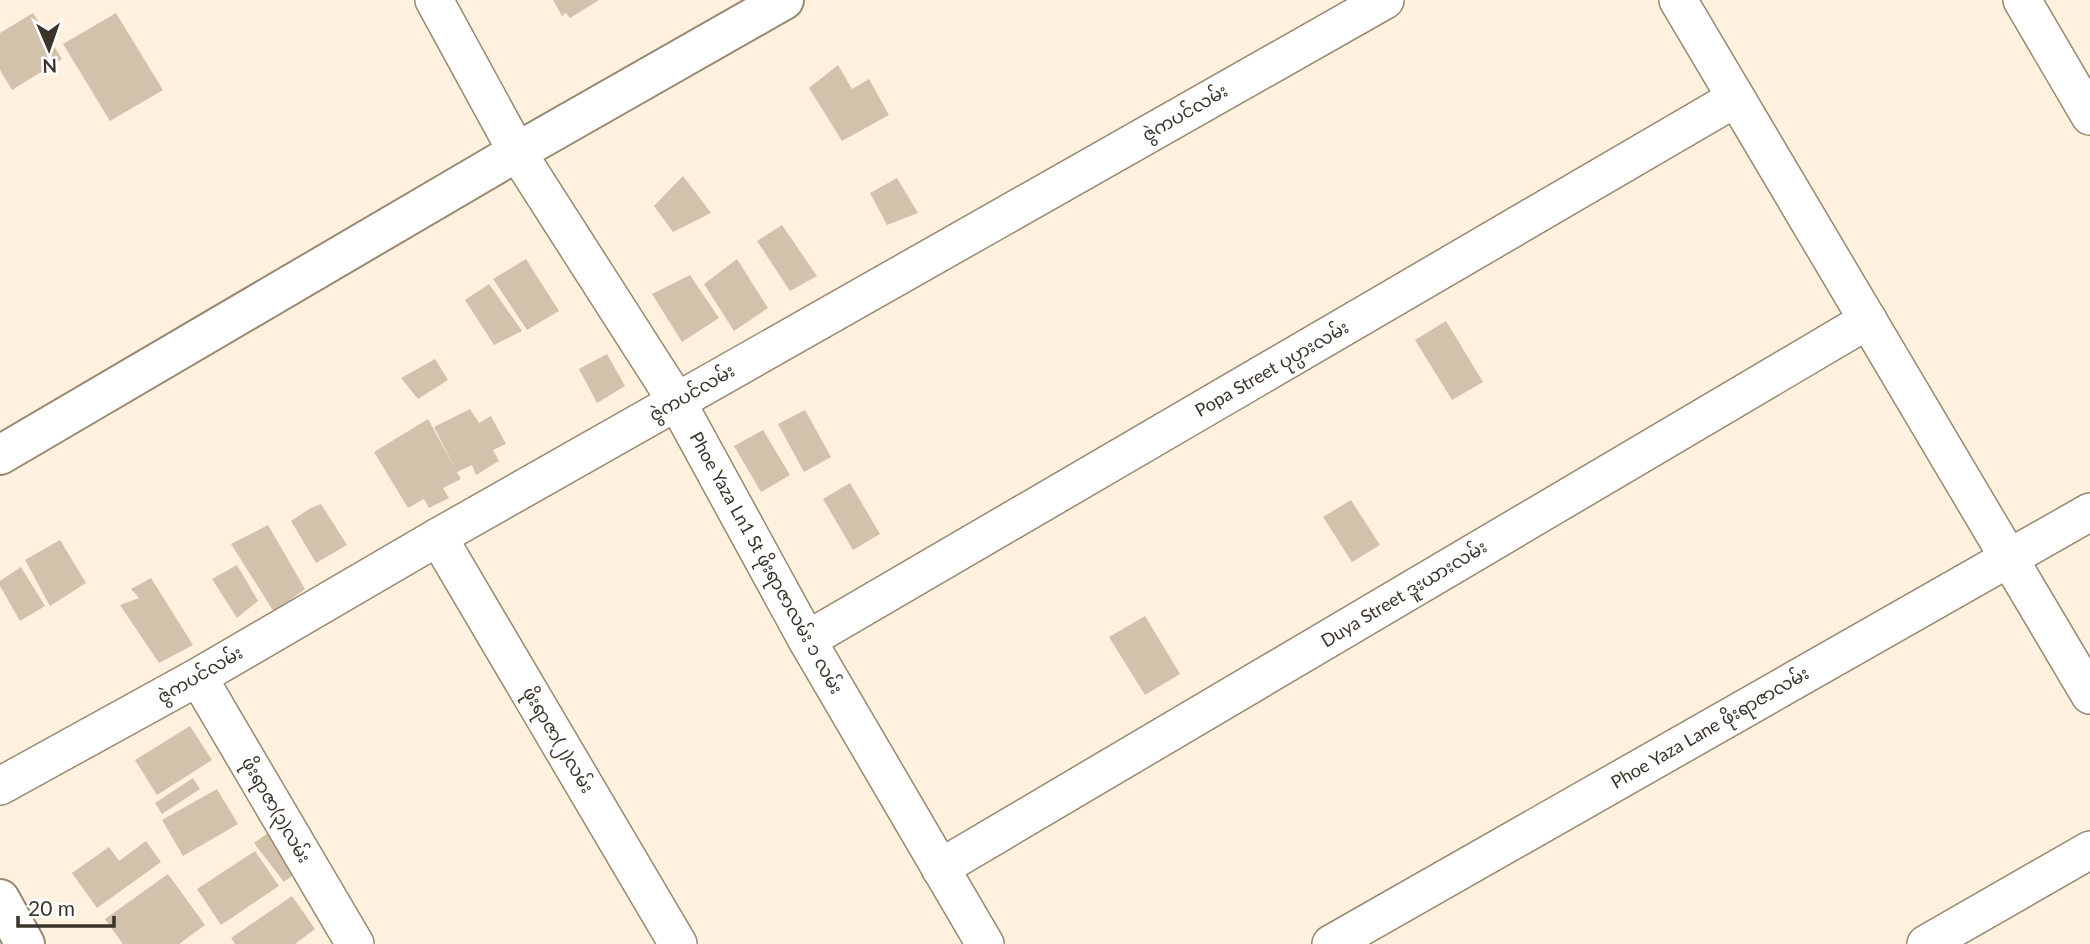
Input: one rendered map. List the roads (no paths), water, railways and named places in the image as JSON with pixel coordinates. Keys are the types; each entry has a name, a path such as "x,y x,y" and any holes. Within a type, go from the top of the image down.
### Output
{"street":[{"name":"Phoe Yaza Ln1 St ဖိုးရာဇာလမ်း ၁ လမ်း","path":"434,0 517,152 677,402 807,640 985,944"},
{"path":"0,455 517,152 784,0"},
{"name":"ဇွဲကပင်လမ်း","path":"0,786 198,677 438,537 1385,0"},
{"path":"1678,0 2090,695"},
{"path":"2022,0 2090,116"},
{"name":"Popa Street ပုပ္ပားလမ်း","path":"807,640 1736,98"},
{"name":"Duya Street ဒူးယားလမ်း","path":"940,868 1868,320"},
{"name":"Phoe Yaza Lane ဖိုးရာဇာလမ်း","path":"1331,944 2090,512"},
{"name":"ဖိုးရာဇာ(၂)လမ်း","path":"438,537 678,944"},
{"name":"ဖိုးရာဇာ(၃)လမ်း","path":"198,677 355,944"},
{"path":"1926,944 2090,850"},
{"path":"0,900 25,944"}]}
